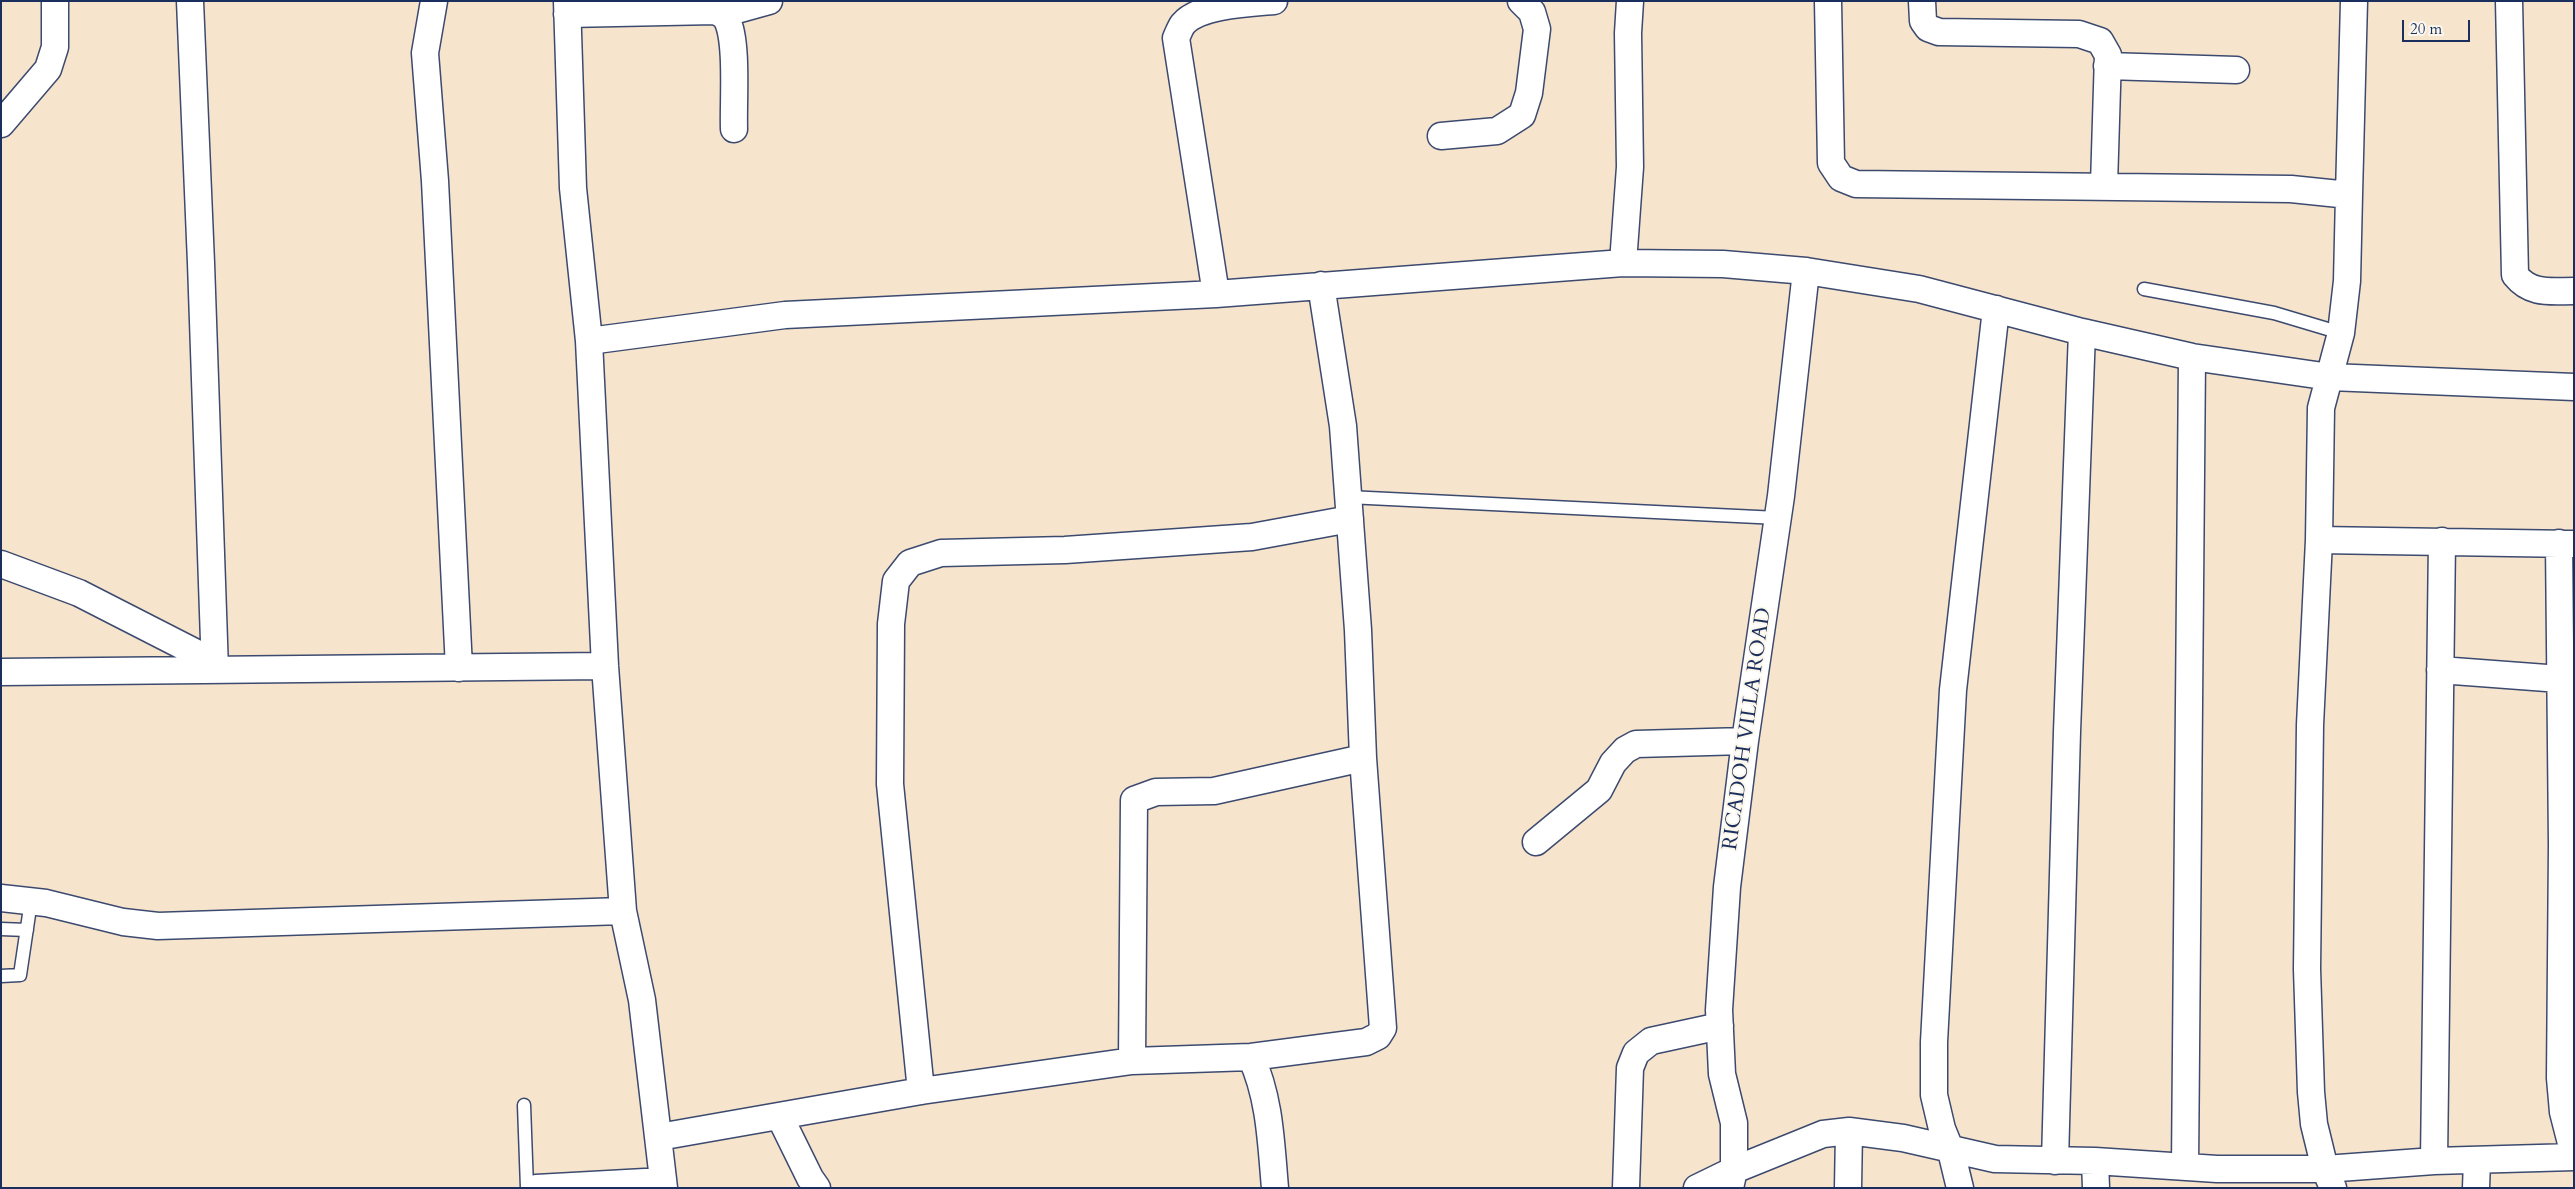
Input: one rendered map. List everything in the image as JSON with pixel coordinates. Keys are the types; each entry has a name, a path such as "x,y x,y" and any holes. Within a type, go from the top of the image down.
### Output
{"street":[{"path":"1,124 48,69 55,47 55,1"},
{"path":"190,1 202,273 214,666"},
{"path":"434,1 425,53 435,181 459,668"},
{"path":"722,14 769,1"},
{"path":"1216,294 1176,38 1184,24 1198,14 1235,4 1274,1"},
{"path":"1440,136 1498,132 1522,115 1529,93 1537,29 1532,12 1521,1"},
{"path":"1623,263 1630,167 1628,33 1630,1"},
{"path":"1828,1 1831,164 1841,178 1856,184 2104,185 2291,189 2349,195"},
{"path":"1922,1 1923,21 1928,28 1939,32 2079,34 2100,41 2108,55 2104,185"},
{"path":"2329,1178 2314,1124 2311,1092 2307,969 2310,725 2319,540 2321,408 2341,333 2348,281 2354,1"},
{"path":"2509,1 2515,275 2523,285 2538,291 2574,290"},
{"path":"536,1188 663,1184 642,1000 623,911 605,666 588,341 573,188 567,8 715,11 722,14 727,19 732,35 734,129"},
{"path":"2108,66 2236,70"},
{"path":"588,341 786,316 1216,294 1623,263 1723,264 1806,271 1919,289 2082,332 2192,357 2330,378 2574,387"},
{"name":"RICADOH VILLA ROAD","path":"1732,1179 1734,1122 1722,1074 1719,1010 1728,887 1745,741 1778,518 1806,271"},
{"path":"659,1137 921,1091 1132,1061 1251,1057 1366,1042 1378,1036 1383,1028 1363,758 1358,630 1343,426 1321,285"},
{"path":"1960,1188 1934,1095 1934,1042 1953,690 1996,309"},
{"path":"2056,1160 2066,732 2082,332"},
{"path":"2185,1167 2192,357"},
{"path":"921,1091 890,784 890,624 896,581 910,563 941,553 1065,550 1252,538 1349,508"},
{"path":"1698,1188 1732,1179 1823,1134 1849,1131 1903,1138 1951,1151 1995,1159 2095,1161 2185,1167 2217,1179 2329,1178 2434,1161 2574,1156 2563,1112 2560,1078 2562,845 2560,679 2566,543 2319,540"},
{"path":"2434,1161 2442,541"},
{"path":"1,564 79,593 214,666"},
{"path":"1,672 214,666 459,668 605,666"},
{"path":"2440,670 2560,679"},
{"path":"1536,842 1599,790 1613,763 1625,750 1636,744 1745,741"},
{"path":"1132,1061 1134,800 1156,792 1214,791 1363,758"},
{"path":"1,898 31,901 94,917 158,926 623,911"},
{"path":"1626,1188 1630,1068 1636,1053 1652,1041 1720,1026"},
{"path":"1251,1057 1262,1080 1270,1128 1275,1188"},
{"path":"780,1117 810,1178 817,1188"},
{"path":"1848,1188 1849,1131"},
{"path":"2476,1188 2477,1160"},
{"path":"2095,1161 2096,1188"}],"lane":[{"path":"2144,289 2274,313 2341,333"},
{"path":"1349,508 1778,518"},
{"path":"1,976 20,975 31,901"},
{"path":"1,929 27,930"},
{"path":"524,1105 527,1188"}]}
